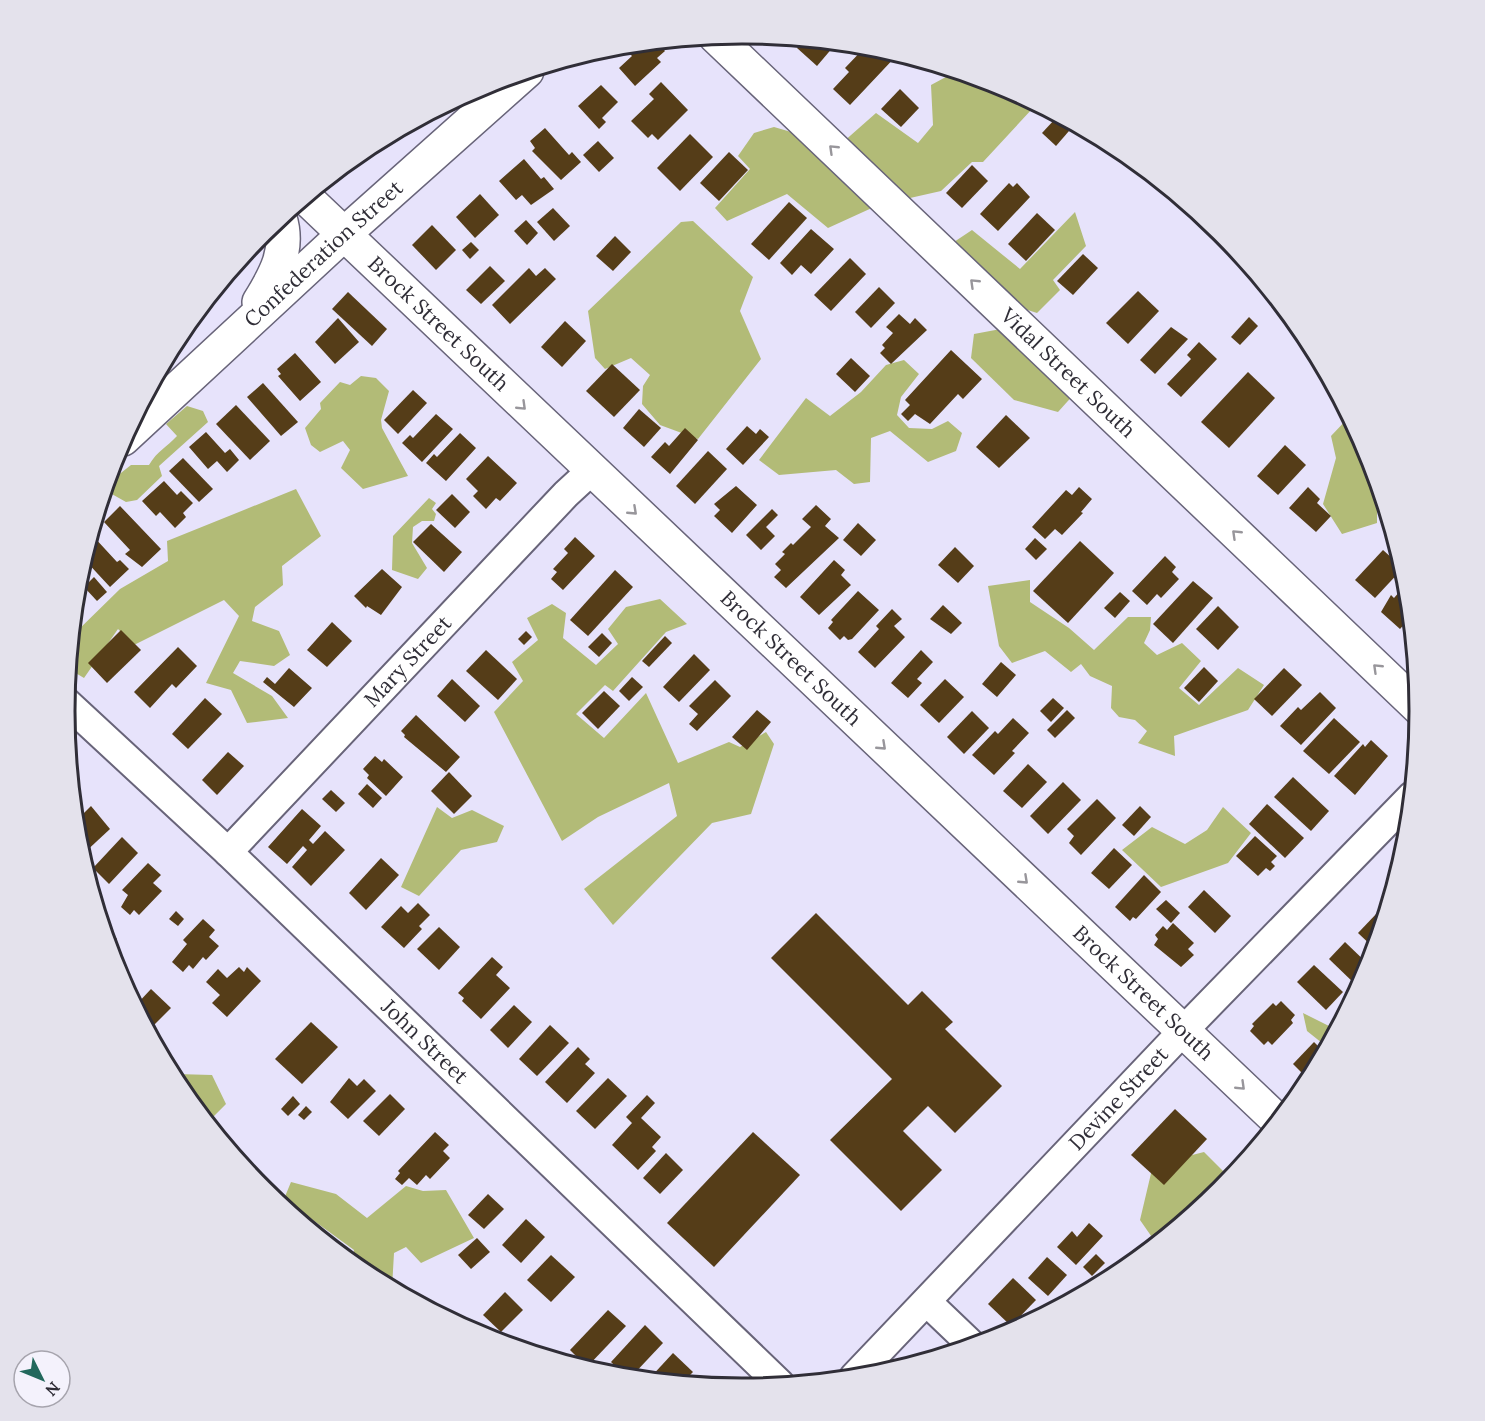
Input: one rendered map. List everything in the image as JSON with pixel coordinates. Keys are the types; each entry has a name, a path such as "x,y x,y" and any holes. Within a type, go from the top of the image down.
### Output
{"main road":[{"name":"Vidal Street South","path":"724,44 1409,699"},
{"name":"Confederation Street","path":"141,423 343,235 511,85"},
{"name":"Brock Street South","path":"311,203 1273,1116"},
{"path":"235,335 276,274 284,239 282,229"}],"street":[{"name":"Mary Street","path":"228,852 566,494 591,471"},
{"name":"John Street","path":"75,710 228,852 772,1377"},
{"name":"Devine Street","path":"864,1366 1183,1031 1403,805"},
{"path":"927,1302 965,1339"}],"green space":[{"path":"948,76 1032,109 983,162 972,162 941,191 910,198 842,143 876,113 918,143 933,125 931,85"},
{"path":"774,127 798,134 874,207 828,228 787,194 727,221 715,208 750,169 738,156 754,133"},
{"path":"1075,212 1086,246 1053,280 1060,290 1037,313 1015,306 948,246 972,230 1020,269"},
{"path":"693,221 753,277 740,311 761,359 698,439 660,425 642,404 643,386 650,375 631,358 605,369 595,358 588,311 681,222"},
{"path":"1006,328 1076,392 1058,412 1014,400 971,358 974,334"},
{"path":"904,360 919,374 901,397 897,415 909,428 932,429 948,421 962,433 956,451 928,462 890,431 871,438 870,482 854,484 836,470 779,475 759,460 806,398 830,416 861,392 886,365"},
{"path":"361,376 376,378 389,391 381,420 382,428 408,476 363,489 341,468 350,450 343,441 320,452 311,445 305,428 321,409 320,403 340,382 350,385"},
{"path":"187,406 203,411 208,422 159,466 162,476 137,500 126,502 112,494 119,475 131,465 149,465 159,452 177,436 166,424"},
{"path":"1344,422 1377,506 1377,523 1342,534 1323,504 1336,458 1331,436"},
{"path":"296,489 321,536 282,566 283,585 255,607 252,621 279,631 290,655 274,666 240,661 233,673 272,696 288,718 247,723 231,690 206,683 239,616 224,600 134,645 118,629 84,678 77,674 81,628 120,589 168,561 167,541"},
{"path":"429,498 436,503 432,509 436,514 434,521 422,521 413,527 412,543 427,568 418,579 392,570 393,536"},
{"path":"1030,580 1030,602 1069,628 1094,650 1128,617 1151,617 1150,630 1144,643 1157,655 1182,643 1201,661 1179,688 1199,705 1238,668 1264,685 1248,710 1174,736 1175,756 1138,743 1147,731 1135,720 1119,717 1111,708 1112,686 1090,676 1081,664 1071,672 1045,651 1012,663 999,646 988,586"},
{"path":"660,599 687,624 666,632 613,691 605,685 576,714 604,738 646,693 678,763 729,742 740,747 766,732 774,744 751,814 712,823 613,925 584,889 677,816 669,783 598,817 562,841 494,712 523,681 512,662 538,640 527,618 552,604 566,613 563,638 596,665 618,644 608,629 626,607"},
{"path":"437,807 452,818 472,810 504,826 497,842 461,850 419,896 401,887"},
{"path":"1223,807 1251,833 1228,863 1161,887 1122,850 1152,827 1185,844 1207,830"},
{"path":"1303,1013 1329,1026 1334,1019 1321,1042 1307,1031"},
{"path":"184,1074 212,1075 226,1104 213,1117"},
{"path":"1204,1152 1224,1172 1152,1237 1140,1220 1153,1165"},
{"path":"291,1182 336,1194 367,1218 406,1186 423,1191 446,1190 474,1238 421,1263 406,1247 394,1253 393,1278 354,1252 354,1250 310,1218 285,1196"}],"building":[{"path":"799,46 831,49 817,66 797,48"},
{"path":"663,48 665,51 657,58 661,62 635,86 619,68 632,56 629,53"},
{"path":"859,54 892,61 850,105 833,89 849,72 845,68"},
{"path":"661,82 688,110 658,140 652,134 648,138 631,121 654,99 649,94"},
{"path":"601,85 618,102 602,118 606,122 599,129 578,106"},
{"path":"900,89 919,108 901,127 881,109"},
{"path":"1054,121 1069,131 1056,146 1042,133"},
{"path":"545,128 569,155 572,152 581,162 561,180 532,151 535,148 530,141"},
{"path":"690,134 713,157 680,191 657,168"},
{"path":"598,141 614,158 599,172 583,155"},
{"path":"729,152 748,170 719,201 700,183"},
{"path":"524,159 541,179 544,177 554,189 531,205 522,195 516,200 499,181"},
{"path":"972,165 988,181 962,208 946,193"},
{"path":"1009,183 1013,187 1017,183 1030,197 998,231 980,214"},
{"path":"480,194 499,215 475,238 456,217"},
{"path":"789,202 807,218 769,260 751,244"},
{"path":"553,208 570,226 554,241 537,222"},
{"path":"1037,213 1055,230 1026,261 1008,244"},
{"path":"526,220 538,233 527,245 514,231"},
{"path":"432,225 456,250 436,270 412,245"},
{"path":"811,229 834,249 811,274 801,265 792,275 780,263"},
{"path":"615,236 631,252 613,271 596,256"},
{"path":"471,242 479,250 470,259 462,250"},
{"path":"1083,254 1098,268 1073,295 1057,281"},
{"path":"850,258 866,274 831,311 814,295"},
{"path":"490,266 505,281 481,304 466,290"},
{"path":"529,268 536,276 545,268 556,279 510,324 492,305"},
{"path":"879,287 895,303 871,328 855,312"},
{"path":"1138,291 1159,311 1128,344 1106,323"},
{"path":"348,292 387,329 372,346 332,309"},
{"path":"899,314 910,324 915,318 927,330 891,364 880,353 885,348 882,345 893,333 886,327"},
{"path":"1249,317 1258,326 1240,345 1231,337"},
{"path":"338,318 359,342 335,364 315,342"},
{"path":"565,321 586,341 562,367 541,347"},
{"path":"1171,327 1188,339 1155,374 1140,360"},
{"path":"1199,342 1217,359 1181,397 1167,384 1191,359 1187,355"},
{"path":"951,350 982,379 963,399 958,394 930,424 915,414 908,421 901,414 910,405 905,400"},
{"path":"295,353 321,382 300,401 278,376 281,374 277,369"},
{"path":"851,358 870,376 855,392 836,374"},
{"path":"612,364 640,390 614,417 586,391"},
{"path":"1248,372 1275,398 1229,448 1201,422"},
{"path":"263,383 298,422 281,436 247,397"},
{"path":"413,390 427,403 398,434 384,420"},
{"path":"236,405 270,441 250,460 216,424"},
{"path":"639,409 661,428 644,447 623,428"},
{"path":"436,414 453,429 422,462 402,443 410,435 413,438"},
{"path":"1006,415 1030,438 999,468 976,447"},
{"path":"747,426 756,434 760,429 769,437 743,465 726,449"},
{"path":"685,428 698,440 670,474 651,457 665,442 669,446"},
{"path":"206,432 225,453 230,449 239,460 227,472 217,461 208,469 189,447"},
{"path":"460,433 476,448 446,481 426,463 434,454 437,457"},
{"path":"1285,445 1306,465 1278,495 1257,476"},
{"path":"708,451 727,469 695,504 676,486"},
{"path":"488,456 517,483 500,501 496,498 486,509 473,496 478,491 466,479"},
{"path":"183,458 213,489 199,502 169,471"},
{"path":"164,481 177,495 181,491 193,503 183,513 186,517 175,528 160,512 156,516 142,501"},
{"path":"736,486 757,505 732,533 714,516 720,510 714,504"},
{"path":"1079,487 1092,499 1081,512 1083,513 1062,535 1055,529 1045,539 1032,527 1066,490 1072,495"},
{"path":"1308,487 1320,499 1317,503 1331,516 1316,532 1289,508"},
{"path":"452,494 470,512 455,528 436,510"},
{"path":"816,505 831,519 825,526 839,538 786,588 774,577 781,570 775,564 785,554 782,552 791,543 793,545 811,527 802,519"},
{"path":"120,506 161,549 142,567 125,554 130,550 104,522"},
{"path":"772,509 778,515 766,527 775,536 761,550 746,535"},
{"path":"858,523 876,540 861,556 843,540"},
{"path":"431,524 462,552 444,572 413,542"},
{"path":"575,537 595,556 563,590 551,579 557,572 553,569 568,553 564,549"},
{"path":"1035,538 1047,549 1036,560 1025,549"},
{"path":"97,541 117,562 120,560 129,569 110,587 91,567"},
{"path":"1080,541 1114,573 1068,623 1033,591"},
{"path":"955,547 974,566 958,583 938,565"},
{"path":"1383,550 1392,558 1396,576 1375,598 1355,580"},
{"path":"1165,556 1176,567 1172,572 1179,579 1161,598 1157,594 1147,605 1132,591"},
{"path":"834,560 845,570 841,575 851,585 819,615 800,597"},
{"path":"382,569 402,587 381,615 367,606 366,608 354,596"},
{"path":"615,570 633,587 588,636 570,620"},
{"path":"94,577 107,592 97,601 86,590 87,584"},
{"path":"1193,581 1213,598 1173,643 1153,624"},
{"path":"858,591 879,610 852,639 848,640 844,636 840,640 828,628 833,622 831,620"},
{"path":"1120,592 1130,601 1115,618 1104,608"},
{"path":"1399,592 1404,624 1400,629 1381,612 1391,595 1394,598"},
{"path":"943,605 962,623 951,634 930,619"},
{"path":"1218,606 1239,627 1218,650 1196,629"},
{"path":"892,609 902,619 894,626 905,637 875,668 858,652 879,629 876,626"},
{"path":"332,622 352,641 327,667 307,650"},
{"path":"121,630 141,650 107,683 88,663"},
{"path":"526,631 532,637 524,645 518,639"},
{"path":"602,633 612,643 599,657 588,647"},
{"path":"665,636 672,643 649,667 642,661"},
{"path":"178,647 197,666 176,688 172,684 150,708 134,692"},
{"path":"486,650 517,679 498,700 466,671"},
{"path":"921,650 933,662 917,679 922,683 908,698 891,683"},
{"path":"694,654 710,670 679,702 663,687"},
{"path":"1001,662 1016,675 997,697 982,684"},
{"path":"1204,667 1218,681 1199,702 1184,688"},
{"path":"289,668 312,688 294,707 263,682 267,677 275,684"},
{"path":"1284,668 1302,685 1272,716 1254,699"},
{"path":"632,677 643,687 629,701 619,691"},
{"path":"452,679 480,706 465,722 437,696"},
{"path":"945,679 964,697 939,723 920,705"},
{"path":"715,680 731,696 697,731 689,724 698,714 689,706"},
{"path":"604,691 620,706 598,729 582,713"},
{"path":"1320,692 1336,708 1301,745 1280,726 1298,707 1301,710"},
{"path":"205,698 222,714 188,749 172,734"},
{"path":"1053,698 1064,708 1051,722 1040,711"},
{"path":"757,710 771,722 747,750 732,737"},
{"path":"1067,710 1075,718 1055,738 1047,730"},
{"path":"972,711 989,728 964,754 947,737"},
{"path":"416,715 460,757 446,772 404,737 401,731"},
{"path":"1013,718 1029,733 1012,751 1015,753 994,775 972,755 995,731 998,734"},
{"path":"1334,718 1360,742 1329,774 1303,751"},
{"path":"1371,740 1388,756 1355,795 1334,776 1363,744 1365,747"},
{"path":"228,752 244,766 217,795 202,780"},
{"path":"375,756 382,762 384,759 403,777 386,796 367,778 369,775 363,769"},
{"path":"1028,764 1047,782 1022,808 1003,791"},
{"path":"449,772 472,796 454,814 431,791"},
{"path":"1293,777 1329,811 1311,831 1274,797"},
{"path":"1063,782 1081,800 1048,834 1030,816"},
{"path":"367,784 382,798 373,808 358,794"},
{"path":"331,790 345,803 336,812 322,799"},
{"path":"1097,799 1116,818 1081,855 1069,843 1074,836 1067,829"},
{"path":"1267,804 1304,838 1285,858 1249,824"},
{"path":"91,806 110,829 90,848 88,841 84,813"},
{"path":"1140,806 1151,817 1134,836 1122,825"},
{"path":"302,809 321,826 309,840 313,844 325,831 345,850 311,886 292,867 307,850 303,846 287,864 268,847"},
{"path":"1255,836 1277,856 1271,862 1275,866 1270,871 1266,868 1258,876 1236,856"},
{"path":"122,837 138,853 109,884 94,867"},
{"path":"1114,848 1132,865 1109,889 1091,873"},
{"path":"381,858 399,875 366,910 349,893"},
{"path":"148,863 161,875 153,883 162,891 139,915 134,910 130,915 121,907 128,895 122,890"},
{"path":"1144,875 1161,892 1136,919 1133,917 1130,921 1115,907"},
{"path":"1204,890 1231,916 1215,933 1188,907"},
{"path":"1166,900 1180,913 1171,923 1156,909"},
{"path":"418,903 430,915 419,926 422,929 404,948 381,927 401,906 408,913"},
{"path":"176,911 184,919 178,926 169,919"},
{"path":"1378,912 1368,942 1358,933"},
{"path":"816,913 908,1005 922,991 953,1022 945,1029 1002,1086 955,1133 928,1106 903,1131 942,1170 901,1211 830,1140 892,1079 771,958"},
{"path":"203,919 215,930 209,937 219,946 206,960 203,957 193,969 189,965 183,972 172,962 187,944 183,940"},
{"path":"1173,923 1194,943 1188,949 1194,955 1181,967 1154,945 1158,939 1155,935 1163,926 1167,930"},
{"path":"439,927 460,947 439,970 417,949"},
{"path":"1345,942 1362,958 1352,981 1329,959"},
{"path":"492,957 503,967 496,975 510,988 481,1019 462,1001 464,998 458,993"},
{"path":"1314,965 1343,992 1326,1010 1297,982"},
{"path":"239,967 244,972 247,967 261,981 227,1017 212,1003 220,995 206,982 218,969 227,978"},
{"path":"151,989 171,1008 154,1025 141,1000"},
{"path":"1281,1001 1295,1015 1291,1020 1293,1023 1272,1045 1268,1041 1264,1045 1250,1031 1254,1026 1252,1024 1273,1003 1276,1006"},
{"path":"514,1005 532,1022 508,1048 490,1030"},
{"path":"311,1022 338,1047 302,1084 275,1059"},
{"path":"550,1025 569,1043 537,1076 519,1059"},
{"path":"1314,1042 1318,1046 1302,1073 1293,1064"},
{"path":"578,1047 590,1059 585,1064 595,1073 567,1103 545,1082"},
{"path":"349,1078 357,1086 364,1079 376,1091 348,1119 330,1102"},
{"path":"608,1078 627,1096 595,1129 576,1111"},
{"path":"390,1094 405,1109 379,1136 363,1121"},
{"path":"647,1095 655,1103 641,1118 661,1137 652,1147 656,1151 638,1170 612,1145 632,1123 626,1117"},
{"path":"293,1096 300,1104 288,1116 281,1109"},
{"path":"306,1106 312,1112 304,1120 298,1115"},
{"path":"1175,1109 1207,1139 1164,1185 1131,1155"},
{"path":"435,1132 449,1145 443,1151 450,1158 430,1179 426,1175 417,1185 409,1178 402,1185 395,1179 400,1173 398,1171"},
{"path":"753,1132 800,1175 714,1267 667,1223"},
{"path":"666,1153 683,1170 660,1194 643,1178"},
{"path":"488,1194 504,1209 484,1229 468,1215"},
{"path":"526,1219 545,1237 521,1263 502,1245"},
{"path":"1089,1223 1103,1236 1076,1265 1057,1247 1072,1231 1077,1237"},
{"path":"477,1238 490,1252 471,1269 458,1255"},
{"path":"1096,1254 1105,1263 1092,1276 1083,1267"},
{"path":"551,1255 575,1277 551,1302 527,1280"},
{"path":"1047,1257 1067,1275 1048,1296 1028,1278"},
{"path":"1013,1278 1036,1300 1019,1317 1008,1323 988,1304"},
{"path":"505,1292 523,1310 501,1332 483,1315"},
{"path":"608,1310 626,1326 593,1361 577,1357 570,1350"},
{"path":"645,1325 663,1343 638,1369 615,1365 611,1362"},
{"path":"673,1353 693,1372 690,1375 655,1372"}]}
